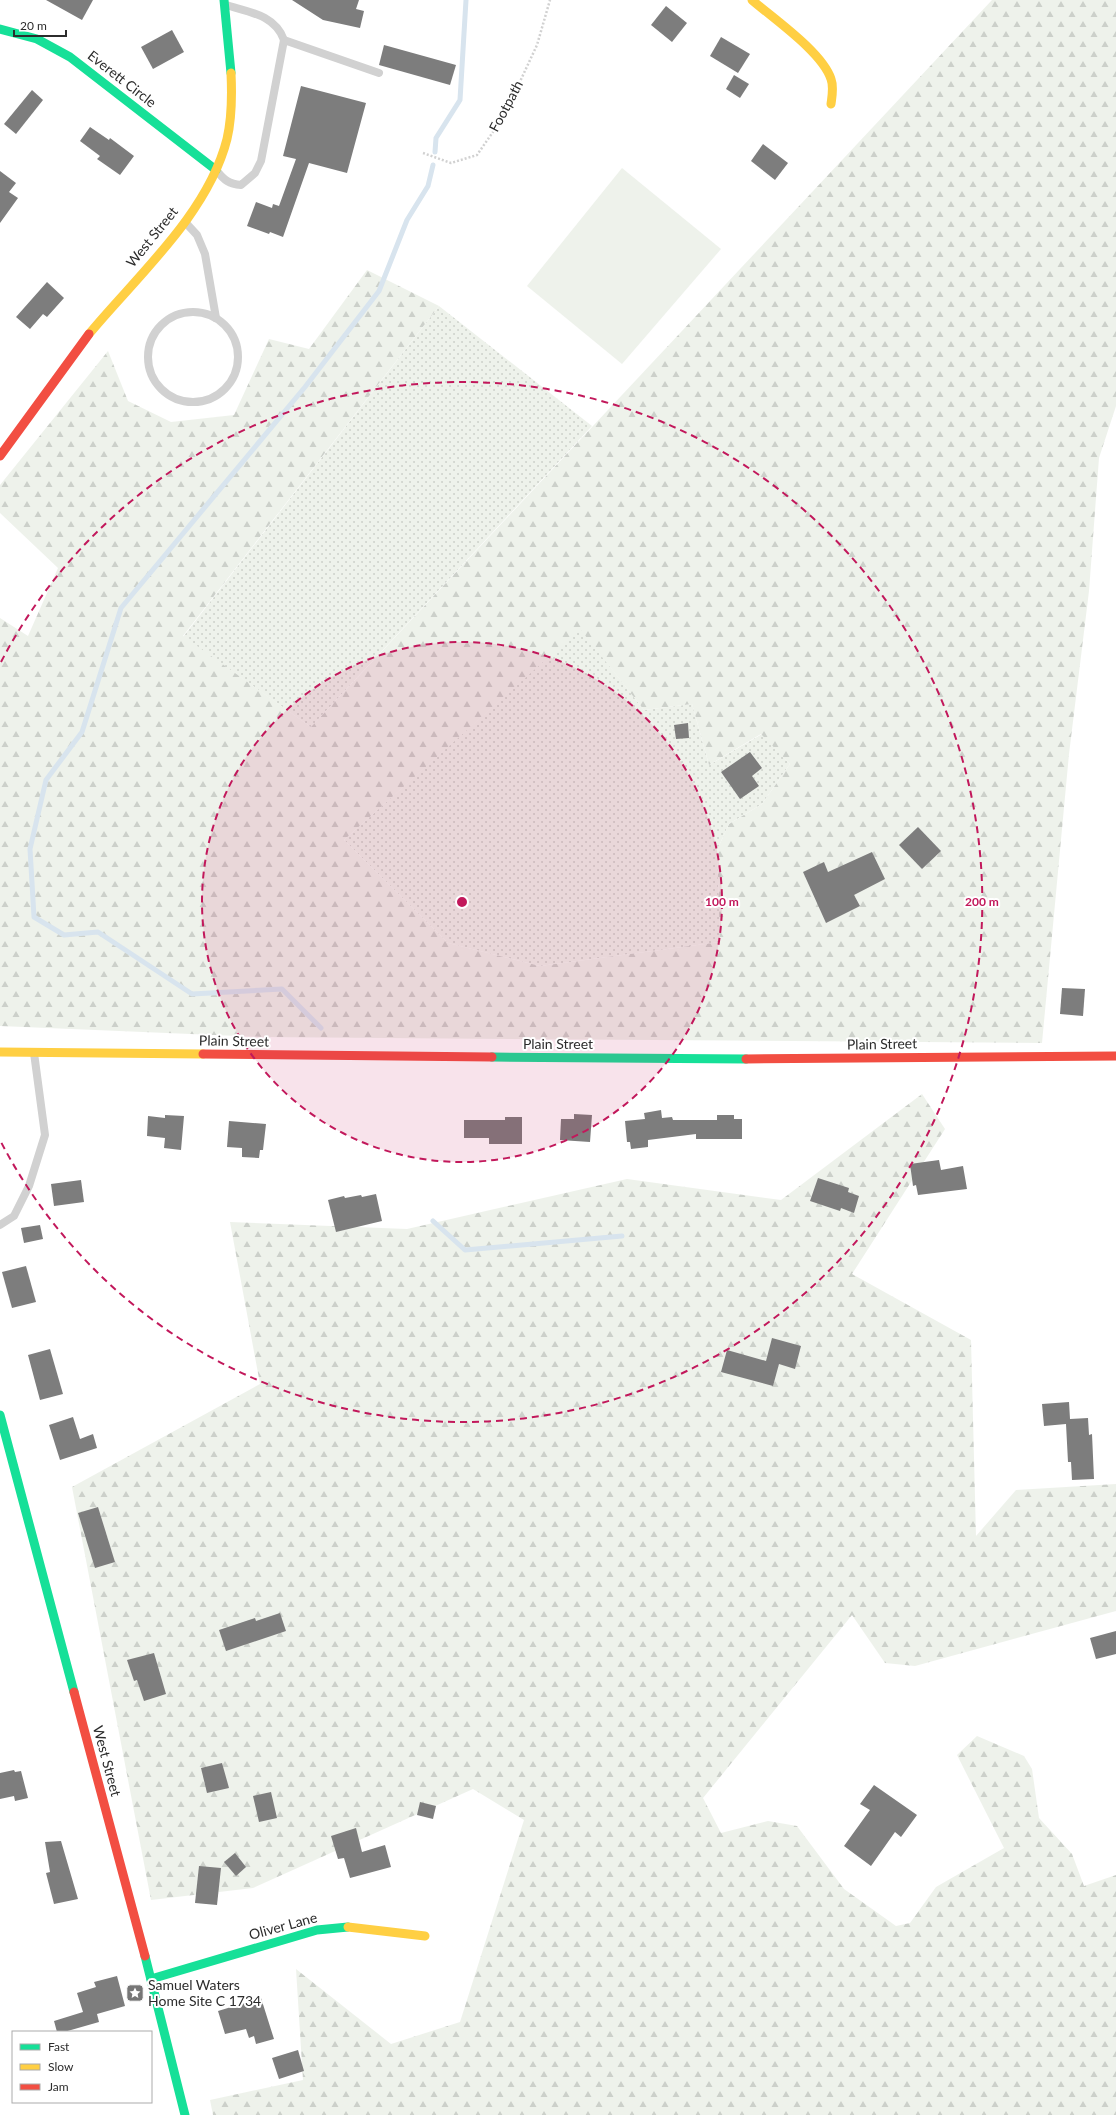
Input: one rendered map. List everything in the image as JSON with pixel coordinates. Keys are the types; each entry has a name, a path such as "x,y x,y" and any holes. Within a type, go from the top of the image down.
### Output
{"street":[{"path":"752,0 812,52 825,66 831,83 831,104"},
{"name":"West Street","path":"0,456 83,341 184,221 202,195 216,170 226,142 230,108 231,63 224,2"},
{"name":"Everett Circle","path":"0,29 32,37 58,50 84,66 216,170"},
{"name":"Plain Street","path":"0,1052 415,1057 796,1058 1116,1056"},
{"name":"West Street","path":"0,1415 151,1979 185,2115"},
{"name":"Oliver Lane","path":"151,1979 317,1930 350,1927 425,1936"}],"lane":[{"path":"216,170 223,180 232,184 241,185 255,173 260,161 284,40 281,31 275,24 266,18 224,2"},
{"path":"284,40 379,73"},
{"path":"184,221 197,235 205,254 216,318 227,327 235,340 238,353 238,368 232,381 223,392 211,399 195,403 180,401 165,394 155,382 148,368 147,352 152,337 161,324 174,316 188,312 203,313 216,318"},
{"path":"0,1226 14,1216 29,1186 46,1135 34,1052"}],"path":[{"name":"Footpath","path":"423,153 451,163 477,155 504,116 537,45 550,0"}],"green space":[{"path":"992,0 1116,0 1116,406 1099,458 1089,591 1069,754 1042,1043 263,1037 0,1026 0,618 28,636 58,568 0,513 0,485 108,351 128,401 171,422 234,415 269,339 309,349 367,270 439,306 183,636 311,727","holes":["580,629 644,710 692,704 709,765 761,734 790,764 762,804 729,824 717,850 720,942 540,966 448,943 344,840"]},
{"path":"622,168 721,249 622,364 527,286"},
{"path":"439,306 592,426 311,727 183,637"},
{"path":"580,628 644,710 692,704 709,765 762,734 790,764 762,804 729,824 717,850 720,942 540,966 448,943 344,840"},
{"path":"922,1094 945,1129 852,1274 971,1340 976,1536 1016,1490 1116,1484 1116,1611 915,1666 885,1663 852,1615 703,1798 721,1833 768,1821 797,1826 844,1889 896,1926 910,1923 936,1887 1004,1848 957,1755 977,1736 1024,1756 1032,1769 1039,1818 1072,1854 1084,1886 1116,1875 1116,2115 213,2115 210,2100 303,2080 296,1969 391,2044 460,2022 524,1820 473,1789 253,1888 151,1900 72,1487 260,1384 230,1222 407,1229 627,1179 781,1200"}],"building":[{"path":"46,0 93,0 82,20"},
{"path":"292,0 359,0 356,9 364,11 360,28 323,20"},
{"path":"666,6 687,23 672,42 651,25"},
{"path":"172,30 184,52 153,69 141,47"},
{"path":"721,37 750,54 738,73 710,56"},
{"path":"384,45 456,65 450,85 379,65"},
{"path":"734,75 749,84 740,98 726,89"},
{"path":"301,86 366,103 347,173 309,163 283,237 270,232 269,234 247,226 256,202 272,208 273,204 279,206 296,159 283,156"},
{"path":"32,90 43,100 16,134 4,124"},
{"path":"90,127 109,140 110,138 134,156 120,175 97,159 100,156 80,141"},
{"path":"763,144 788,163 775,180 751,161"},
{"path":"0,171 16,183 9,192 18,198 0,223"},
{"path":"47,282 64,298 47,317 43,314 30,329 16,317"},
{"path":"688,723 689,738 676,739 674,725"},
{"path":"750,752 762,768 752,776 759,786 740,799 721,772"},
{"path":"918,827 941,851 922,869 899,845"},
{"path":"872,852 885,879 854,895 860,906 826,923 803,872 824,862 828,872"},
{"path":"1062,988 1085,989 1083,1016 1060,1014"},
{"path":"661,1110 662,1118 672,1117 673,1120 717,1120 717,1115 734,1115 734,1119 742,1119 742,1139 696,1139 696,1134 648,1140 648,1147 631,1149 630,1142 627,1142 625,1121 645,1119 644,1113"},
{"path":"574,1114 592,1115 590,1142 560,1140 561,1119 574,1119"},
{"path":"165,1115 184,1116 181,1150 164,1148 165,1138 147,1136 148,1116 165,1118"},
{"path":"505,1117 522,1117 522,1144 489,1144 489,1138 464,1138 464,1120 505,1120"},
{"path":"229,1121 266,1124 263,1150 260,1150 259,1158 242,1157 242,1148 227,1147"},
{"path":"939,1160 941,1170 963,1166 967,1189 918,1195 916,1185 913,1186 910,1164"},
{"path":"818,1178 849,1188 848,1192 859,1196 854,1213 841,1208 840,1211 810,1201"},
{"path":"81,1180 84,1202 54,1206 51,1184"},
{"path":"376,1194 382,1221 336,1232 328,1200 344,1196 345,1198 361,1195 362,1197"},
{"path":"40,1225 43,1239 24,1243 21,1228"},
{"path":"26,1266 36,1302 12,1308 2,1272"},
{"path":"772,1338 801,1346 795,1369 779,1364 773,1386 721,1372 727,1350 766,1361"},
{"path":"50,1349 63,1394 40,1400 28,1355"},
{"path":"1069,1402 1070,1419 1088,1418 1089,1435 1092,1434 1094,1479 1072,1480 1071,1462 1068,1462 1066,1424 1044,1426 1042,1404"},
{"path":"73,1417 80,1439 93,1434 97,1448 60,1460 49,1425"},
{"path":"98,1507 115,1562 95,1568 78,1513"},
{"path":"280,1613 286,1631 226,1651 219,1630 255,1618 256,1621"},
{"path":"1116,1631 1116,1654 1096,1659 1090,1638"},
{"path":"154,1653 166,1694 144,1701 137,1680 134,1681 127,1660"},
{"path":"222,1763 229,1788 207,1793 201,1768"},
{"path":"14,1770 15,1772 21,1771 28,1798 15,1801 14,1796 0,1799 0,1773"},
{"path":"874,1785 917,1815 901,1837 895,1832 871,1866 844,1846 870,1810 860,1804"},
{"path":"271,1792 277,1818 259,1822 253,1796"},
{"path":"420,1802 436,1806 433,1819 417,1815"},
{"path":"356,1828 362,1852 385,1845 391,1867 350,1878 344,1858 338,1859 331,1836"},
{"path":"61,1841 78,1899 54,1904 46,1873 50,1872 45,1842"},
{"path":"235,1853 246,1867 236,1876 224,1862"},
{"path":"199,1866 221,1868 217,1905 195,1903"},
{"path":"117,1976 125,2006 97,2014 99,2022 68,2031 57,2031 54,2021 83,2012 77,1993 96,1987 94,1982"},
{"path":"261,1998 274,2039 256,2044 254,2036 249,2038 246,2029 225,2034 218,2011"},
{"path":"298,2050 304,2071 279,2079 272,2058"}],"waterway":[{"path":"435,152 436,138 460,100 466,0"},
{"path":"321,1028 282,989 192,994 98,932 64,935 34,917 30,849 46,780 82,732 121,608 305,387 379,291 407,220 428,186 433,165"},
{"path":"433,1221 465,1250 622,1236"}],"traffic: fast":[{"path":"224,0 231,73"},
{"path":"0,29 37,39 70,57 216,170"},
{"path":"492,1057 746,1059"},
{"path":"0,1415 74,1692"},
{"path":"151,1979 317,1930 348,1927"},
{"path":"145,1956 185,2115"}],"traffic: slow":[{"path":"752,0 796,36 818,58 826,69 832,82 831,104"},
{"path":"89,334 169,243 188,218 204,193 218,167 227,139 230,123 232,89 231,73"},
{"path":"0,1052 203,1054"},
{"path":"348,1927 425,1936"}],"traffic: jam":[{"path":"0,456 89,334"},
{"path":"203,1054 492,1057"},
{"path":"746,1059 1116,1056"},
{"path":"74,1692 145,1956"}],"place":[{"name":"Samuel Waters Home Site C 1734","path":"135,1993"}]}
